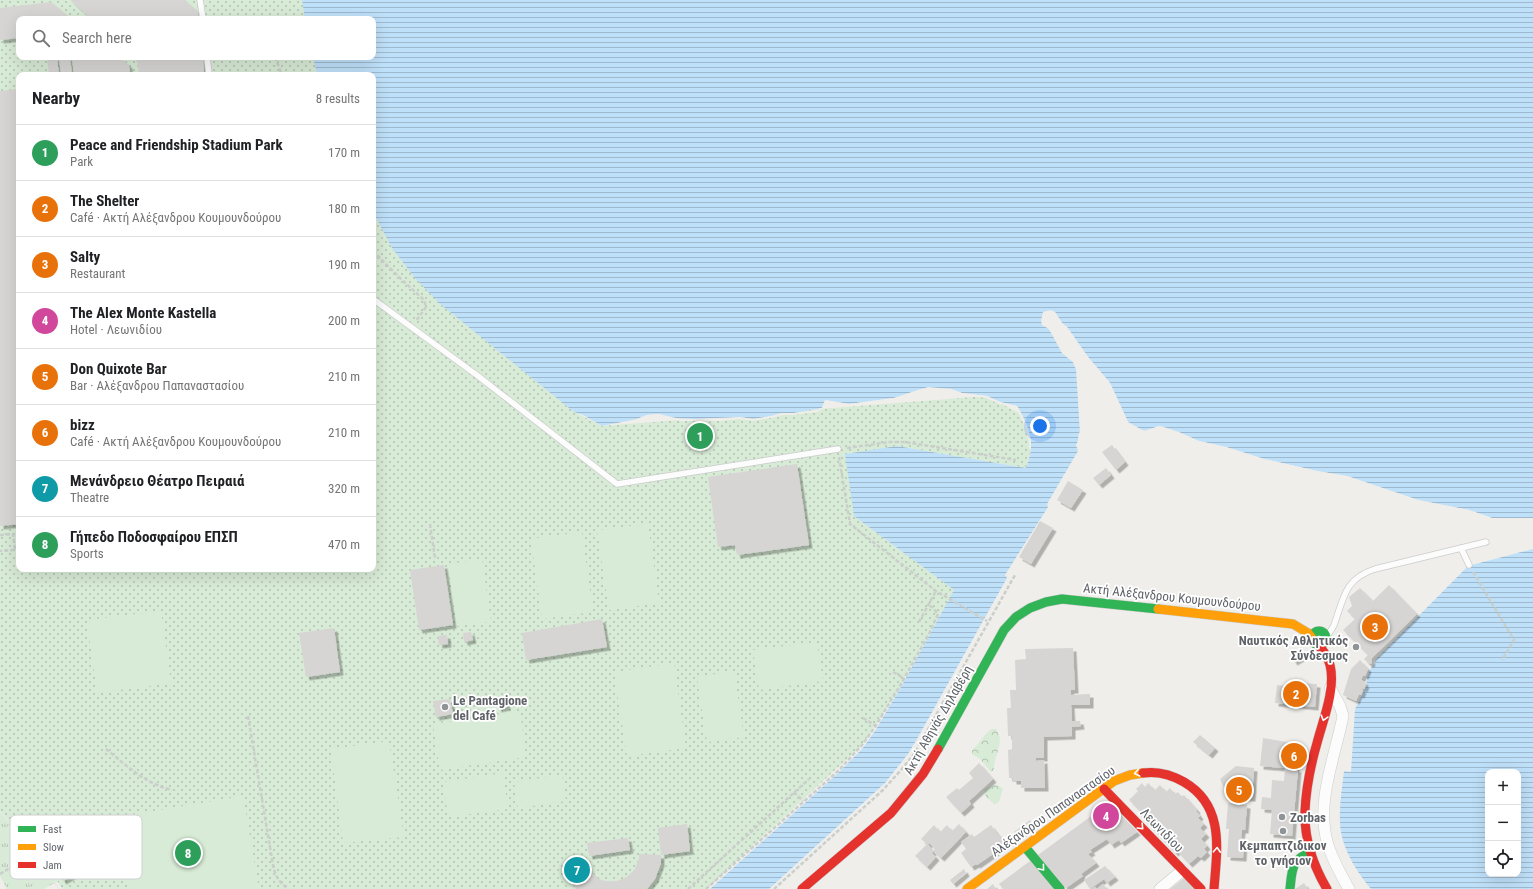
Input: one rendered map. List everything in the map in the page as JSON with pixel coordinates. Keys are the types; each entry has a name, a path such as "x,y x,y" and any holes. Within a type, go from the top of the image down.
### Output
{"street":[{"name":"Ακτή Αλέξανδρου Κουμουνδούρου","path":"1034,606 1054,600 1076,600 1293,624 1319,636"},
{"name":"Ακτή Αθηνάς Δηλαβέρη","path":"802,889 891,813 912,790 939,748 1004,630 1016,617 1034,606"},
{"path":"1319,636 1329,661 1331,671 1330,688 1326,711 1314,753 1307,792 1305,822 1311,852 1320,876 1327,889"},
{"path":"1330,688 1340,706 1343,716 1325,796 1325,832 1332,855 1349,889"},
{"name":"Αλέξανδρου Παπαναστασίου","path":"967,889 1114,781 1127,775 1150,772 1173,776 1186,782 1197,791 1211,810 1216,828 1217,846 1214,889"},
{"name":"Λεωνιδίου","path":"1104,788 1201,889"},
{"path":"1024,847 1060,889"},
{"path":"1290,889 1297,858 1311,852"},
{"path":"1160,889 1183,870"}],"lane":[{"path":"200,0 203,16"},
{"path":"207,60 209,72"},
{"path":"376,301 478,376 617,484 838,449"},
{"path":"1319,636 1344,593 1352,582 1359,576 1375,569 1486,542"},
{"path":"1461,548 1469,565"}],"path":[{"path":"276,60 281,72"},
{"path":"376,254 424,300 426,307 420,316"},
{"path":"987,621 936,591 850,524 838,449 890,442 905,442 1016,460"},
{"path":"430,524 435,558"},
{"path":"0,535 13,534 15,550 0,551"},
{"path":"1469,565 1514,640 1502,660"},
{"path":"774,889 875,798 902,770 1015,576"},
{"path":"919,622 936,591"},
{"path":"706,889 852,757 876,726 929,634 938,614 928,605"},
{"path":"893,672 904,678"},
{"path":"248,716 275,875 281,884 288,889"},
{"path":"863,718 876,726"},
{"path":"106,749 148,782 162,788 172,790"},
{"path":"688,889 809,779"},
{"path":"794,792 803,801"},
{"path":"0,874 10,868"}],"green space":[{"path":"0,0 308,0 311,16 16,16 16,60 320,60 322,72 16,72 16,572 376,572 376,208 574,412 602,426 987,396 1021,414 1031,449 1026,468 897,446 854,516 955,590 904,678 901,687 862,745 706,889 62,889 56,879 142,879 142,815 10,815 10,822 0,811"},
{"path":"648,524 659,603 609,610 597,530"},
{"path":"582,532 593,612 542,619 531,539"},
{"path":"482,559 491,622 457,626 448,564"},
{"path":"161,611 171,683 97,693 87,620"},
{"path":"817,642 823,681 759,690 753,650"},
{"path":"674,663 686,748 627,756 614,672"},
{"path":"734,671 744,737 707,742 697,677"},
{"path":"520,711 526,757 440,770 433,724"},
{"path":"992,729 996,729 1000,739 994,770 991,772 980,759 972,754 972,750"},
{"path":"389,741 404,837 343,843 331,749"},
{"path":"503,773 508,809 448,817 443,782"},
{"path":"562,775 566,801 518,808 514,782"},
{"path":"998,785 1003,789 999,802 994,804 986,797 984,790"},
{"path":"243,796 259,889 130,889 128,879 142,879 142,815 129,815"},
{"path":"0,812 10,823 10,879 57,879 58,881 44,889 7,889 0,876"}],"water":[{"path":"302,0 1533,0 1533,518 1492,518 1469,510 1418,500 1347,476 1264,459 1226,447 1199,441 1167,428 1159,426 1147,431 1141,430 1128,422 1110,383 1088,357 1055,312 1051,310 1043,312 1041,321 1042,325 1047,327 1060,345 1062,353 1073,362 1076,369 1080,432 1076,445 1078,451 1047,504 1048,507 1005,575 1007,578 917,739 908,754 885,783 769,889 710,889 837,774 862,749 875,731 901,687 954,590 854,516 845,454 897,446 1026,468 1031,442 1029,431 1024,420 1017,406 1000,402 987,396 962,393 951,389 921,389 894,398 849,404 825,400 822,408 794,413 782,413 753,419 740,417 721,419 680,419 659,414 647,415 637,419 602,426 583,415 574,412 440,304 414,277 392,248 376,218 376,72 316,72 314,60 376,60 376,16 305,16"},
{"path":"1533,549 1533,889 1371,889 1355,867 1343,841 1340,823 1340,804 1344,771 1351,772 1355,709 1367,685 1367,676 1375,663 1375,660 1468,566"}],"pier":[{"path":"1043,312 1055,312 1088,357 1110,383 1128,422 1144,431 1159,426 1179,432 1199,441 1226,447 1264,459 1347,476 1418,500 1469,510 1492,518 1533,518 1533,520 1492,520 1469,512 1417,502 1346,478 1264,461 1199,443 1167,429 1159,428 1147,433 1140,431 1127,423 1108,385 1086,358 1066,329 1060,324 1054,313 1046,313 1044,314 1044,324 1050,328 1062,344 1064,352 1074,361 1078,368 1082,417 1082,432 1080,436 1081,441 1079,440 1078,436 1080,431 1077,371 1073,362 1062,353 1049,329 1042,325"},
{"path":"928,387 951,389 962,393 987,396 1000,402 1017,406 1028,428 1031,449 1029,449 1026,429 1016,407 999,404 986,398 962,395 950,391 928,389 894,400 850,406 826,402 823,409 817,412 783,415 753,421 740,419 721,421 680,421 659,416 648,417 637,421 637,419 647,415 659,414 670,418 695,419 740,417 753,419 782,413 816,410 822,408 825,400 849,404 894,398"}],"building":[{"path":"70,0 185,0 198,12 199,16 88,16"},
{"path":"51,2 68,16 16,16 16,38 0,40 0,8"},
{"path":"47,60 57,60 59,72 49,72"},
{"path":"59,60 70,60 72,72 61,72"},
{"path":"72,60 123,60 129,65 130,72 74,72"},
{"path":"136,60 203,60 204,72 139,72"},
{"path":"16,89 16,524 0,526 0,91"},
{"path":"1112,445 1125,462 1116,470 1102,452"},
{"path":"797,464 809,545 737,555 735,545 718,547 708,477"},
{"path":"1106,468 1111,475 1099,485 1093,478"},
{"path":"1068,481 1083,490 1071,508 1057,500"},
{"path":"1040,521 1053,528 1031,564 1019,557"},
{"path":"444,565 453,625 419,630 410,570"},
{"path":"1389,585 1417,614 1371,659 1372,663 1369,664 1364,659 1368,655 1343,630 1355,619 1347,611 1352,606 1349,597 1360,588 1373,601"},
{"path":"602,619 607,647 526,660 522,633"},
{"path":"334,628 340,672 306,677 299,633"},
{"path":"471,632 473,640 464,642 463,633"},
{"path":"447,635 448,644 439,645 438,636"},
{"path":"1073,648 1075,690 1071,690 1071,695 1090,694 1090,705 1071,705 1072,721 1080,721 1081,726 1072,727 1072,736 1044,737 1044,758 1036,758 1036,761 1044,760 1045,788 1021,788 1021,781 1013,781 1013,778 1009,778 1008,750 1012,749 1012,736 1008,736 1007,708 1011,708 1010,690 1016,690 1015,660 1026,659 1025,649"},
{"path":"1298,653 1301,658 1294,662 1291,657"},
{"path":"1360,660 1368,669 1365,676 1363,675 1361,680 1365,682 1364,684 1366,684 1364,689 1361,689 1363,690 1361,695 1359,694 1356,701 1343,695 1351,669"},
{"path":"1287,682 1317,684 1315,707 1275,703 1277,685 1287,686"},
{"path":"450,699 453,714 436,717 433,701"},
{"path":"506,699 507,707 498,709 497,700"},
{"path":"1200,735 1215,748 1209,755 1193,742"},
{"path":"1263,738 1298,744 1297,751 1299,751 1296,769 1298,769 1292,836 1270,834 1272,810 1261,809 1262,797 1271,798 1272,780 1284,781 1285,768 1260,766"},
{"path":"979,763 993,779 969,801 971,804 961,813 946,797 957,788 959,790 973,778 969,773"},
{"path":"1236,766 1254,768 1252,798 1228,797 1220,779"},
{"path":"1142,783 1145,787 1148,783 1155,790 1160,785 1166,792 1170,788 1175,794 1178,792 1182,797 1184,795 1197,810 1196,811 1200,816 1198,818 1204,824 1200,828 1206,834 1201,839 1207,846 1204,849 1207,852 1201,858 1198,856 1189,864 1177,851 1175,853 1140,815 1142,813 1129,800 1138,791 1136,789"},
{"path":"1109,803 1137,832 1121,843 1119,840 1111,845 1107,839 1090,850 1092,852 1088,854 1096,863 1081,874 1083,876 1066,888 1038,855"},
{"path":"1228,803 1247,805 1245,830 1242,830 1241,838 1244,838 1243,858 1227,857 1229,829 1226,829"},
{"path":"1030,820 1033,825 1018,836 1014,832"},
{"path":"687,824 690,851 661,855 658,828"},
{"path":"959,824 966,832 941,858 933,851 932,853 936,857 927,867 915,856 927,844 921,839 934,825 940,832 947,825 952,831","holes":["929,843 935,849 933,851 928,845"]},
{"path":"991,825 1006,845 977,865 976,864 971,867 961,853 966,849 961,842 972,834 974,837"},
{"path":"628,838 630,850 589,856 587,843"},
{"path":"639,854 661,855 661,863 655,879 647,889 576,889 564,869 585,861 590,871 599,879 605,881 617,881 627,877 635,869"},
{"path":"1030,861 1054,889 1003,889 999,884"},
{"path":"1105,866 1115,877 1107,883 1104,879 1090,889 1084,880"},
{"path":"964,869 966,873 953,884 950,880"},
{"path":"1184,878 1195,889 1170,889"},
{"path":"1304,883 1308,889 1295,889"},
{"path":"993,884 996,889 987,889"},
{"path":"1103,884 1107,889 1097,889"}],"tram line":[{"path":"0,818 10,829"},
{"path":"0,828 10,847"},
{"path":"0,847 10,868"},
{"path":"15,879 20,889"},
{"path":"27,879 32,889"},
{"path":"37,879 42,889"},
{"path":"52,879 59,889"}],"traffic: fast":[{"path":"938,749 1004,630 1016,617 1030,608 1046,602 1062,599 1158,609"},
{"path":"1316,631 1322,631 1326,635 1326,638 1326,641 1322,645 1316,645 1312,641 1312,635 1316,631"},
{"path":"1025,847 1060,889"},
{"path":"1290,889 1292,871 1296,862 1304,855 1311,852"}],"traffic: slow":[{"path":"1158,609 1293,624 1308,633 1312,638"},
{"path":"967,889 1114,781 1130,775 1143,773"}],"traffic: jam":[{"path":"1318,645 1326,654 1329,662 1331,684 1328,704 1309,776 1305,821 1310,852 1327,889"},
{"path":"802,889 891,813 923,774 938,749"},
{"path":"1143,773 1159,773 1184,782 1197,792 1206,803 1216,830 1217,844 1214,889"},
{"path":"1104,789 1201,889"}],"place":[{"name":"Peace and Friendship Stadium Park","path":"700,436"},
{"name":"Salty","path":"1375,627"},
{"name":"Ναυτικός Αθλητικός Σύνδεσμος","path":"1356,647"},
{"name":"The Shelter","path":"1296,694"},
{"name":"Le Pantagione del Café","path":"445,707"},
{"name":"bizz","path":"1294,756"},
{"name":"Don Quixote Bar","path":"1239,790"},
{"name":"The Alex Monte Kastella","path":"1106,816"},
{"name":"Zorbas","path":"1282,817"},
{"name":"Κεμπαπτζιδικον το γνήσιον","path":"1283,831"},
{"name":"Γήπεδο Ποδοσφαίρου ΕΠΣΠ","path":"188,853"},
{"name":"Μενάνδρειο Θέατρο Πειραιά","path":"577,870"}]}
